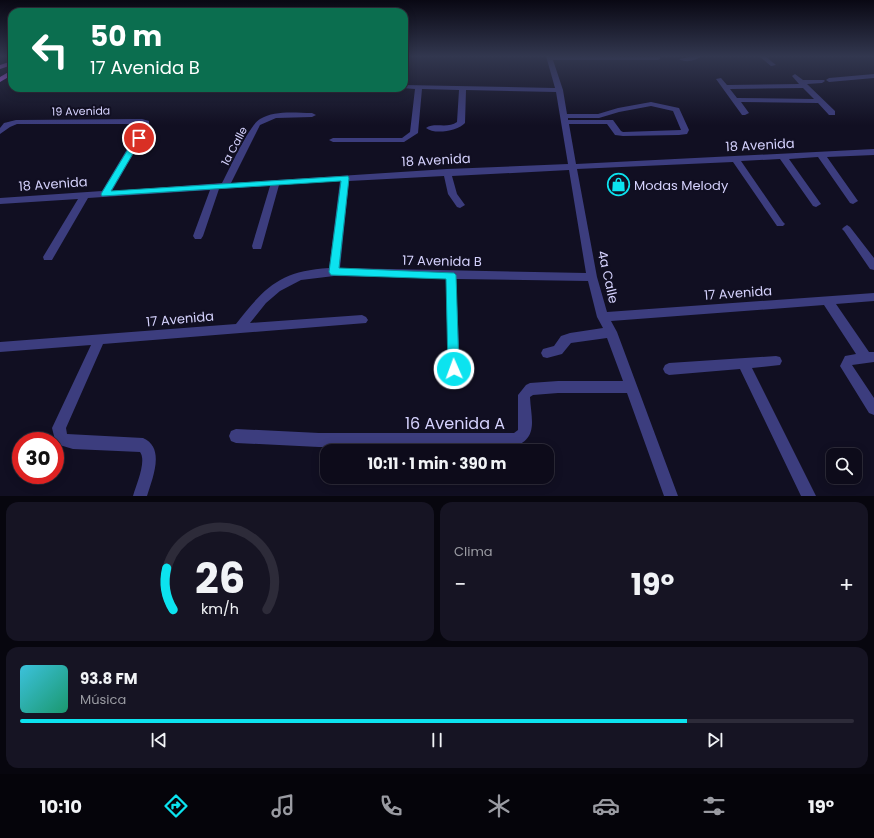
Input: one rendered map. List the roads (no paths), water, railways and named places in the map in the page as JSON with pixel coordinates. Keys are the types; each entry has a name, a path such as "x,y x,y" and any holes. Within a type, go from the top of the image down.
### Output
{"street":[{"name":"4a Calle","path":"556,79 559,90 592,277 604,317 611,332 671,496"},
{"path":"719,79 744,113"},
{"path":"799,79 832,113"},
{"path":"726,87 804,84 836,79"},
{"path":"408,87 559,90"},
{"path":"333,140 404,140 414,133 419,88"},
{"path":"430,128 451,128 457,127 461,123 463,89"},
{"path":"735,100 820,101"},
{"path":"651,104 676,110 685,130 684,132 679,133 623,134 618,133 610,122 564,119 599,116 618,110 651,104"},
{"name":"1a Calle","path":"198,236 220,186 257,124 262,120 271,117 312,115"},
{"name":"19 Avenida","path":"0,132 7,125 16,122 142,121 146,123 105,194"},
{"name":"18 Avenida","path":"0,201 448,172 873,153"},
{"path":"821,155 853,200"},
{"path":"783,157 816,204"},
{"path":"735,160 780,224"},
{"path":"448,172 453,194 460,205"},
{"path":"334,272 345,178"},
{"path":"257,246 276,182"},
{"path":"48,257 85,195"},
{"path":"847,229 874,266"},
{"name":"17 Avenida B","path":"240,328 262,301 277,286 306,274 334,272 592,277"},
{"path":"451,275 454,369"},
{"name":"17 Avenida","path":"604,317 874,297"},
{"path":"827,300 870,358"},
{"name":"17 Avenida","path":"0,347 362,320"},
{"path":"547,353 558,350 565,340 570,338 611,332"},
{"path":"100,339 59,428 59,434 61,439 73,442 143,445 147,447 149,452 149,460 140,496"},
{"path":"870,358 850,360 847,362 846,366 874,409"},
{"path":"669,369 776,361"},
{"path":"743,363 809,496"},
{"name":"16 Avenida A","path":"236,436 319,440 514,440 520,438 525,432 524,395 530,389 558,387 630,387"}],"place":[{"name":"Modas Melody","path":"618,185"}]}
